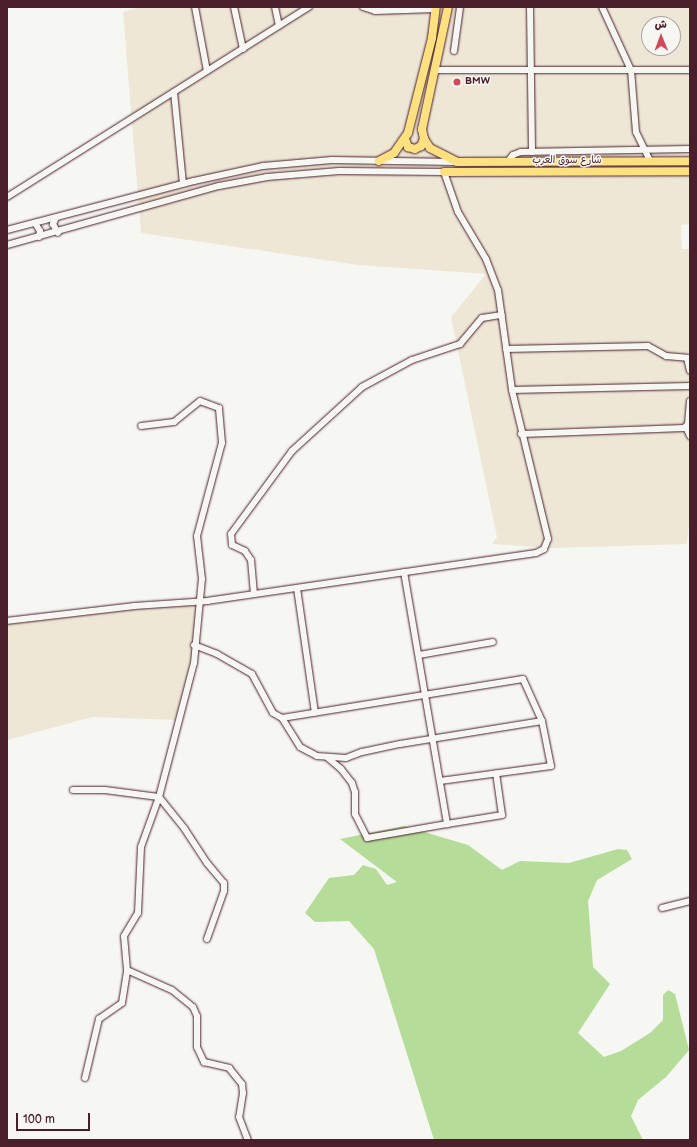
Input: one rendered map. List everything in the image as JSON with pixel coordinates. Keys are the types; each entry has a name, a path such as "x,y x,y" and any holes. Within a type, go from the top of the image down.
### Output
{"main road":[{"path":"448,7 436,70 422,129 424,139 430,148 457,162 690,161"},
{"path":"379,161 394,153 405,139 428,52 436,8"},
{"path":"405,139 408,147 415,149 421,146 424,139"},
{"name":"شارع سوق العرب","path":"444,172 690,171"}],"street":[{"path":"195,7 207,71"},
{"path":"234,7 243,49"},
{"path":"275,7 279,26"},
{"path":"7,197 310,7"},
{"path":"363,7 374,11 436,8"},
{"path":"454,51 460,7"},
{"path":"530,7 532,152"},
{"path":"602,7 631,70 635,127 650,161"},
{"path":"436,70 690,70"},
{"path":"174,92 183,184"},
{"path":"508,162 515,154 532,152 690,149"},
{"path":"7,230 240,170 332,160 457,162"},
{"path":"7,245 219,186 267,177 339,171 444,172 458,212 493,274 502,315 512,390 521,434 548,539 544,548 536,553 199,602 134,606 7,622"},
{"path":"56,218 54,227 58,232"},
{"path":"35,223 40,228 39,237"},
{"path":"254,594 251,560 245,551 232,544 231,534 292,452 362,387 412,360 460,344 482,318 502,315"},
{"path":"506,349 648,346 666,356 687,358 690,371"},
{"path":"512,390 690,386"},
{"path":"85,1078 99,1019 122,1003 127,970 124,936 138,913 141,847 159,797 194,663 194,645 202,579 197,536 222,443 219,408 200,401 174,422 141,426"},
{"path":"690,401 686,427 690,436"},
{"path":"521,434 686,427"},
{"path":"404,572 434,741 446,824"},
{"path":"297,588 315,713"},
{"path":"419,655 493,642"},
{"path":"194,645 217,654 252,674 273,713 282,718 300,747 311,754 328,758 346,758 362,752 434,741 542,721"},
{"path":"282,718 426,696 523,679 542,721 551,766 440,781"},
{"path":"328,758 341,769 352,783 355,792 354,814 367,838 502,815 496,773"},
{"path":"73,790 105,790 159,797 207,863 224,883 224,891 207,939"},
{"path":"662,908 690,901"},
{"path":"127,970 172,990 193,1007 197,1016 197,1047 204,1062 229,1068 242,1084 243,1094 239,1118 248,1140"}],"shaded area":[{"path":"141,7 690,7 690,224 681,225 682,249 690,249 690,513 687,544 551,548 492,544 497,537 451,317 486,274 359,265 141,233 123,12"},
{"path":"199,602 194,663 177,720 92,717 7,740 7,621"}],"green space":[{"path":"404,826 468,845 502,870 520,861 569,863 618,849 627,850 632,859 597,880 588,901 593,967 610,984 578,1033 604,1057 621,1051 650,1033 663,1020 663,995 668,990 675,994 689,1050 666,1077 638,1100 631,1116 643,1140 434,1140 374,949 349,921 315,922 305,913 329,878 354,875 363,865 376,869 387,885 397,882 340,839"}],"place":[{"name":"BMW","path":"457,82"}]}
